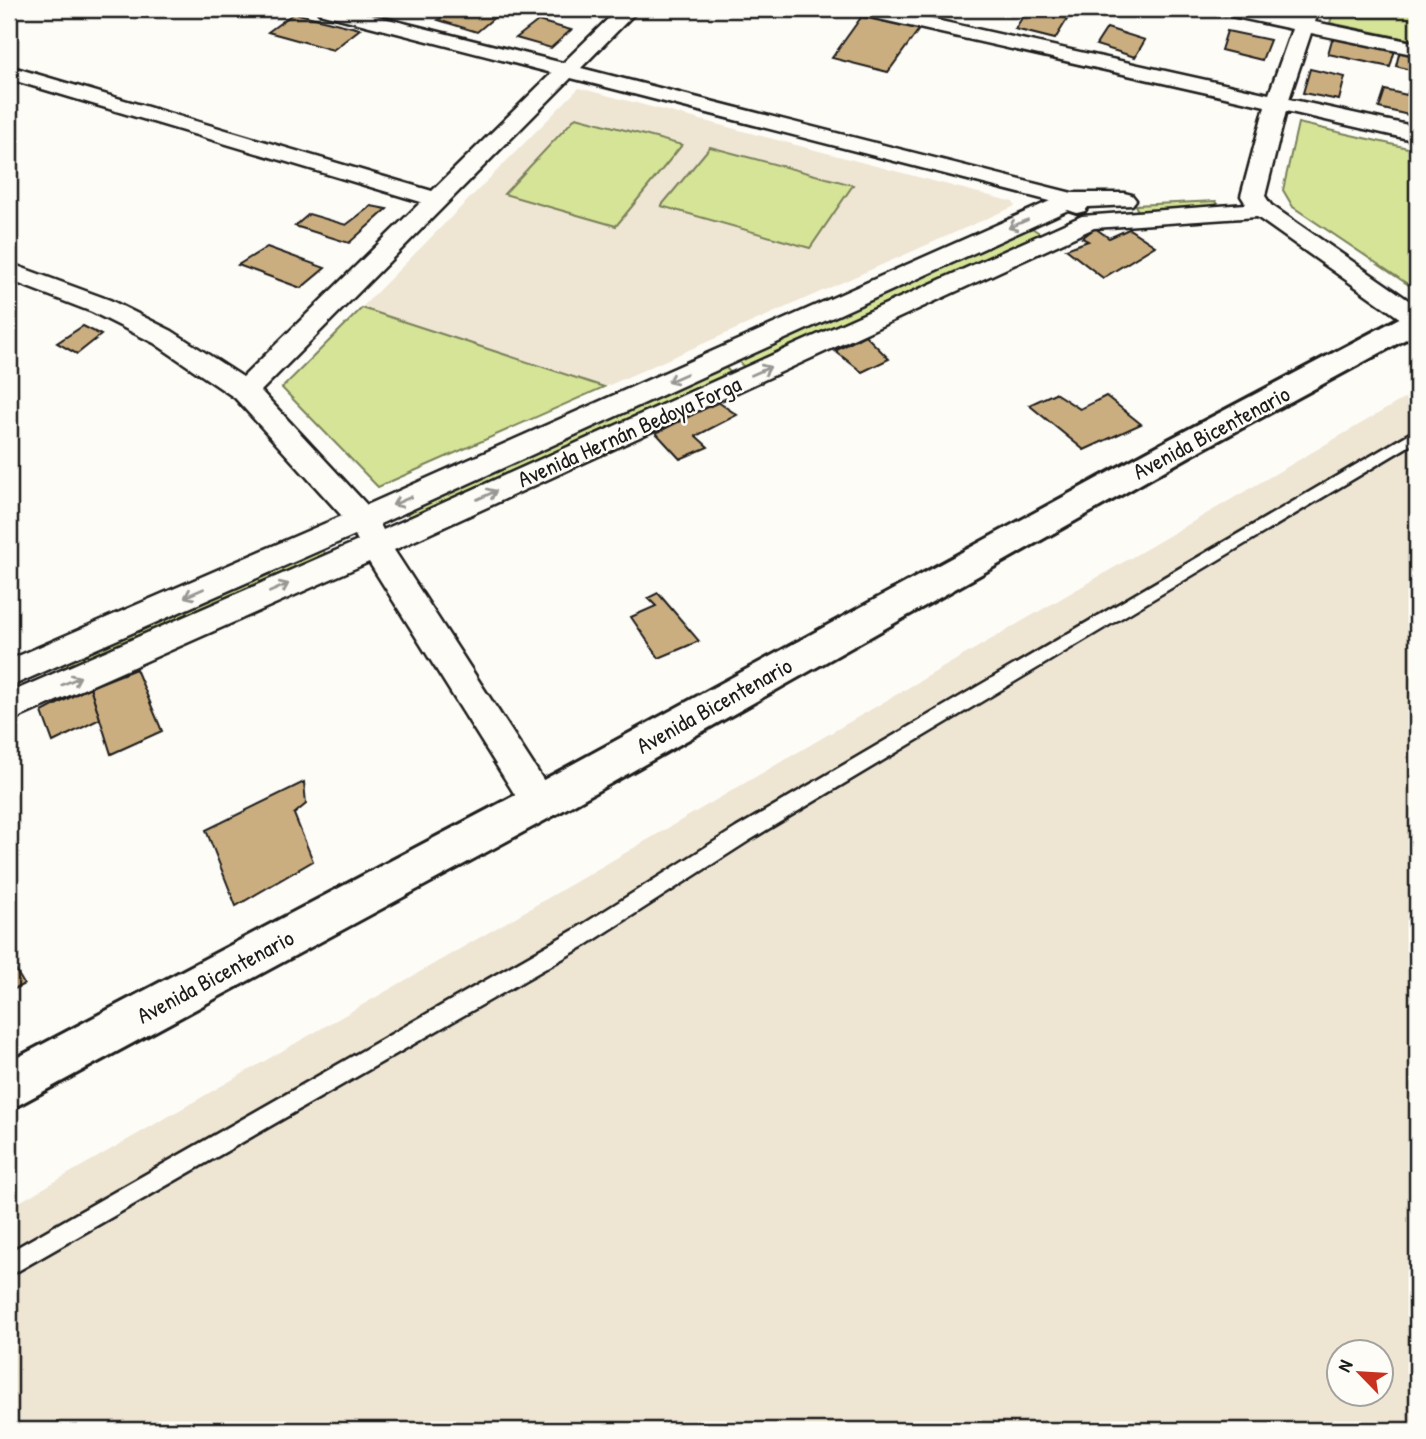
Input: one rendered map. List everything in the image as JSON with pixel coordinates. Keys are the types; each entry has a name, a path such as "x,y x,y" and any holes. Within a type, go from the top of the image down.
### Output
{"main road":[{"name":"Avenida Bicentenario","path":"9,1087 539,803 1167,454 1417,319"}],"street":[{"path":"326,9 1072,200 1090,221"},
{"path":"245,391 629,9"},
{"path":"861,9 1417,134"},
{"path":"955,30 969,9"},
{"path":"1224,9 1306,17 1417,49"},
{"path":"1306,17 1277,103 1257,203 1417,319"},
{"path":"9,72 438,200"},
{"name":"Avenida Hernán Bedoya Forga","path":"11,686 363,519 1072,200 1257,203"},
{"name":"Avenida Hernán Bedoya Forga","path":"11,686 375,546 1090,221 1257,203"},
{"path":"9,271 101,306 163,337 245,391 363,519 375,546 539,803"}],"lane":[{"path":"9,1265 581,937 743,834 1417,434"}],"shaded area":[{"path":"579,88 1013,202 1015,206 378,487 282,388"},
{"path":"1417,391 1417,1430 9,1430 9,1208 512,919"}],"green space":[{"path":"1334,9 1417,9 1417,41 1330,23"},
{"path":"576,117 682,145 616,226 504,194"},
{"path":"1298,123 1417,150 1417,281 1409,285 1293,207 1283,190"},
{"path":"710,147 853,185 810,248 661,206"},
{"path":"1216,201 1220,208 1138,211 1135,205"},
{"path":"1032,228 1041,234 744,367 736,359"},
{"path":"362,308 604,387 378,487 282,388"},
{"path":"723,365 731,373 410,518 404,508"},
{"path":"321,546 327,557 64,671 60,660"}],"building":[{"path":"453,9 502,11 477,32 438,20"},
{"path":"1027,10 1068,18 1055,39 1015,29"},
{"path":"294,13 360,29 333,50 268,32"},
{"path":"862,16 920,28 888,72 832,58"},
{"path":"538,21 571,30 551,48 516,38"},
{"path":"1107,28 1145,40 1135,57 1096,45"},
{"path":"1227,31 1270,40 1262,60 1221,50"},
{"path":"1333,36 1395,50 1390,67 1328,54"},
{"path":"1400,50 1417,53 1417,72 1396,66"},
{"path":"1310,69 1345,77 1339,100 1303,93"},
{"path":"1410,85 1417,86 1417,117 1379,108 1385,90 1407,95"},
{"path":"371,206 387,209 349,243 295,226 309,214 346,225"},
{"path":"1095,228 1109,238 1129,229 1155,246 1103,278 1066,249 1088,241 1082,238"},
{"path":"267,247 325,268 301,288 238,265"},
{"path":"83,326 101,335 77,354 57,343"},
{"path":"865,335 889,359 862,372 835,351"},
{"path":"1055,393 1080,409 1106,396 1141,424 1084,450 1029,405"},
{"path":"718,402 737,415 696,436 708,447 680,459 656,433"},
{"path":"658,593 699,641 659,658 631,617 656,606 648,598"},
{"path":"136,669 162,731 111,754 90,687"},
{"path":"90,687 100,719 53,742 42,712"},
{"path":"304,782 306,804 294,814 313,861 236,906 206,830"},
{"path":"9,959 24,984 9,992"}]}
